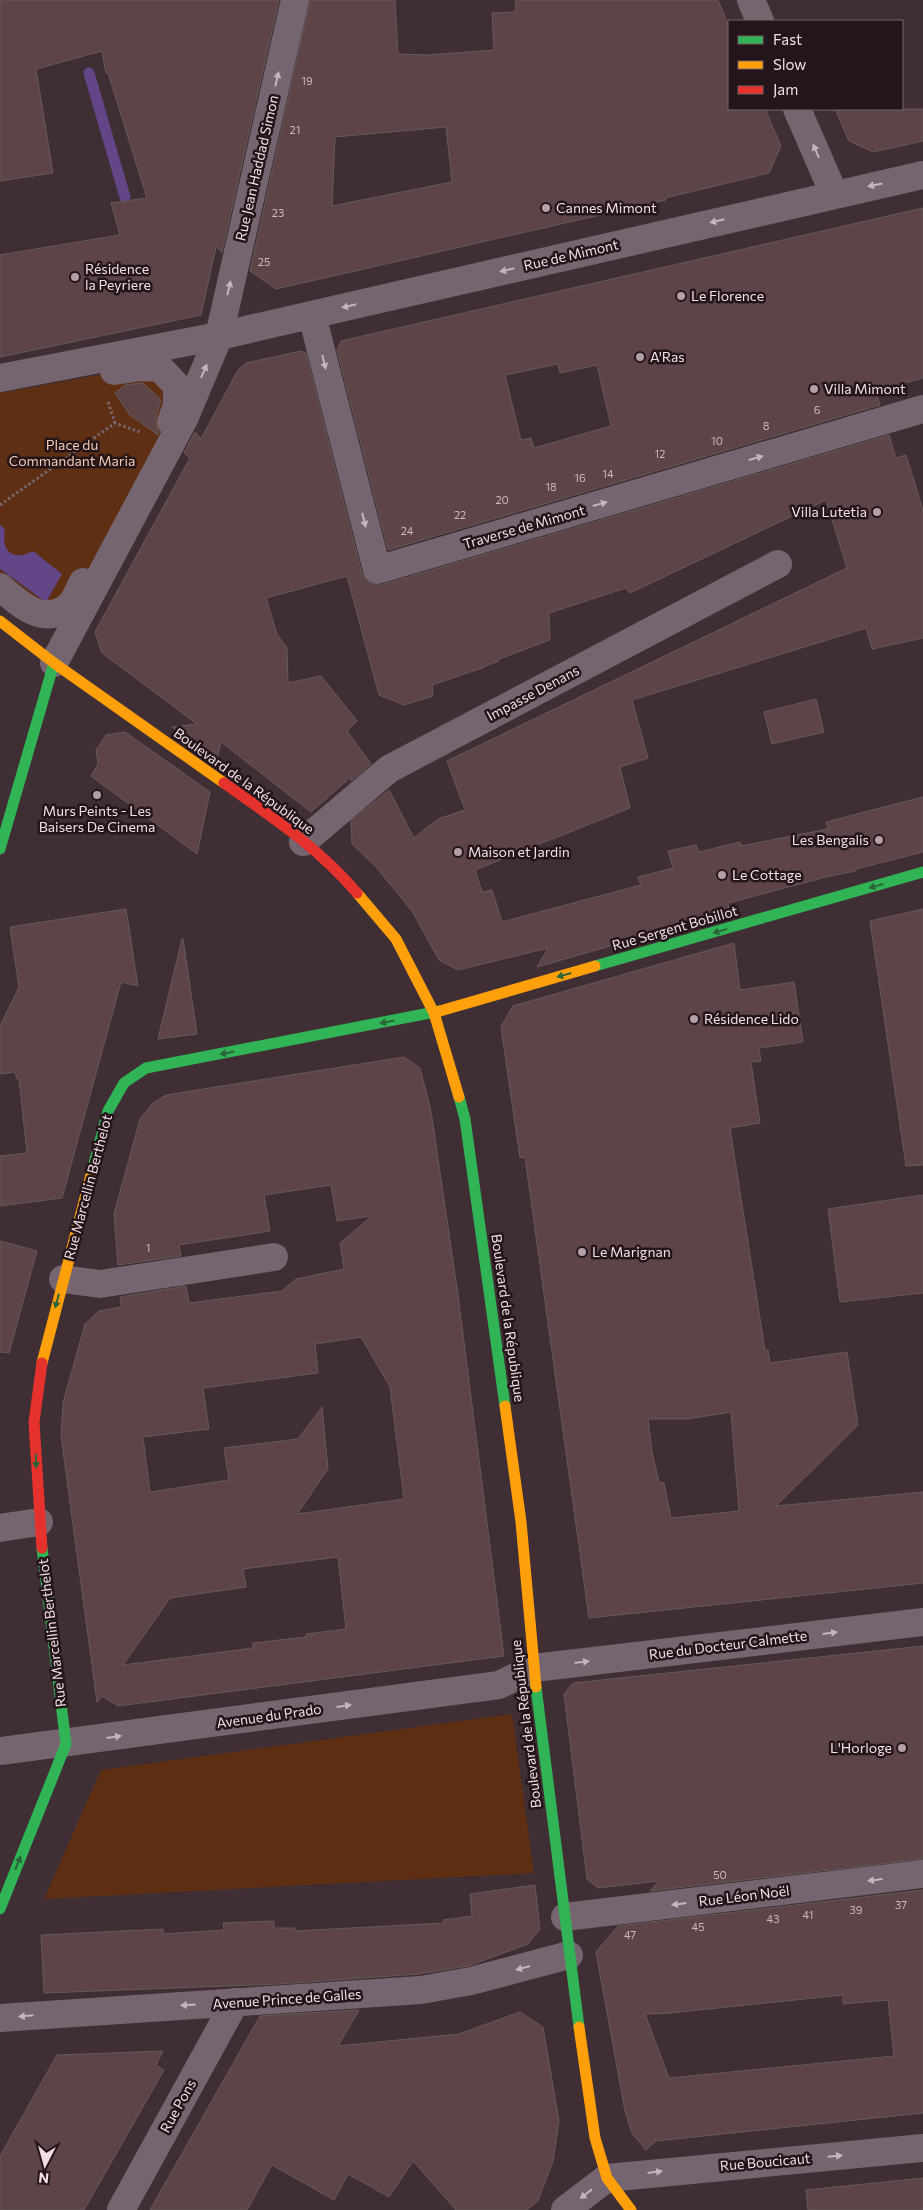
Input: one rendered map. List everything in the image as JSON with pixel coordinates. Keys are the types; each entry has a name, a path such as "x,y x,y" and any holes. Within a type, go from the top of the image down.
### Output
{"street":[{"name":"Rue Jean Haddad Simon","path":"218,336 295,0"},
{"path":"751,0 760,20"},
{"path":"797,110 834,194"},
{"name":"Rue de Mimont","path":"218,336 923,175"},
{"name":"Traverse de Mimont","path":"312,315 377,570 923,409"},
{"path":"0,378 218,336"},
{"path":"0,849 54,663 184,419 218,336"},
{"path":"0,393 118,370 142,367 160,368 177,386 178,405 162,439 70,606 56,612 40,614 25,609 0,587"},
{"name":"Impasse Denans","path":"303,842 389,769 778,564"},
{"name":"Boulevard de la République","path":"0,621 54,663 279,822 340,873 396,939 434,1013 465,1119 521,1522 534,1668 595,2138 607,2178 631,2210"},
{"name":"Rue Sergent Bobillot","path":"434,1013 923,872"},
{"name":"Rue Marcellin Berthelot","path":"66,1744 40,1522 34,1422 44,1352 108,1111 124,1083 146,1068 434,1013"},
{"path":"63,1279 100,1284 274,1257"},
{"path":"0,1528 40,1522"},
{"name":"Rue du Docteur Calmette","path":"534,1668 923,1622"},
{"name":"Avenue du Prado","path":"0,1751 66,1744 500,1686 534,1668"},
{"path":"0,1909 66,1744"},
{"name":"Rue Léon Noël","path":"565,1918 923,1874"},
{"name":"Avenue Prince de Galles","path":"0,2018 421,1990 488,1977 570,1955"},
{"name":"Rue Pons","path":"121,2210 235,2002"},
{"name":"Rue Boucicaut","path":"607,2178 923,2148"},
{"path":"566,2210 607,2178"}],"path":[{"path":"0,505 114,423 162,439"}],"green space":[{"name":"Place du Commandant Maria","path":"142,367 177,405 70,606 56,612 0,587 0,569 46,602 33,551 19,555 10,553 5,544 5,530 0,525 0,393"},
{"path":"512,1714 534,1873 44,1899 101,1770"}],"shaded area":[{"path":"0,525 5,529 5,543 10,552 14,555 19,555 33,551 62,574 46,602 0,569"}],"building":[{"path":"0,0 279,0 222,252 216,247 201,315 0,357 0,255 120,235 111,203 147,198 108,73 106,73 102,51 36,69 53,173 0,181"},
{"path":"310,0 395,0 398,54 427,55 494,50 492,13 515,12 516,0 718,0 728,25 728,110 765,110 781,146 769,173 665,198 666,200 276,289 250,271","holes":["446,127 452,182 332,206 335,137"]},
{"path":"923,109 923,141 873,152 849,141 835,110"},
{"path":"923,208 923,378 876,391 880,405 388,550 337,350 341,341","holes":["558,364 560,373 597,365 611,426 534,448 531,438 521,440 505,375"]},
{"path":"301,351 306,353 362,574 366,581 374,585 381,585 889,435 896,458 906,455 923,510 923,638 872,649 866,628 632,700 648,758 620,767 630,808 475,870 482,892 492,890 502,922 641,885 638,877 673,868 668,851 696,845 699,852 740,842 741,846 828,829 826,822 923,797 923,852 728,903 729,912 537,967 548,948 458,970 439,960 412,911 376,867 352,844 351,821 389,790 414,838 438,819 465,810 447,761 847,568 826,500 630,593 626,588 549,613 550,640 499,659 499,661 485,667 432,685 433,696 404,705 379,695 347,576 266,598 277,634 287,648 288,683 321,676 357,721 347,731 371,764 351,781 351,777 311,812 221,742 217,759 172,727 197,724 102,653 95,632 190,458 184,453 195,432 201,439 238,370 246,363"},
{"path":"143,383 161,400 156,417 158,435 130,415 115,393 125,385"},
{"path":"816,699 824,732 772,744 764,712"},
{"path":"125,732 210,792 197,854 91,776 98,764 96,750 106,735"},
{"path":"126,909 138,986 121,982 62,1198 0,1206 0,1156 27,1153 19,1079 17,1079 15,1072 0,1074 0,1026 19,987 10,927"},
{"path":"923,909 923,1165 906,1166 870,921"},
{"path":"182,939 197,1034 158,1039"},
{"path":"734,943 740,990 794,982 803,1042 759,1048 761,1061 751,1062 760,1123 730,1128 765,1350 768,1350 770,1363 847,1352 858,1425 776,1506 923,1492 923,1583 589,1618 525,1157 520,1158 501,1027 513,1006","holes":["731,1412 739,1511 671,1518 664,1483 659,1482 652,1452 648,1419 688,1419"]},
{"path":"404,1057 420,1068 431,1111 458,1295 504,1656 118,1706 102,1696 97,1702 61,1436 63,1403 85,1324 99,1311 121,1307 120,1297 186,1286 189,1303 282,1291 296,1279 344,1269 340,1243 372,1216 337,1221 331,1185 264,1195 270,1231 179,1245 181,1256 118,1265 114,1214 140,1119 152,1104 166,1095","holes":["361,1337 390,1387 404,1499 297,1514 328,1469 322,1407 298,1439 224,1448 229,1480 150,1492 143,1437 209,1429 203,1388 318,1373 315,1344","338,1557 346,1629 306,1634 306,1637 253,1643 253,1648 123,1665 170,1598 246,1587 243,1569"]},
{"path":"923,1195 923,1293 840,1302 828,1209"},
{"path":"0,1241 37,1251 9,1353 0,1352"},
{"path":"923,1646 923,1859 650,1891 659,1881 598,1888 587,1879 564,1694 573,1683"},
{"path":"535,1885 540,1929 528,1944 468,1966 419,1974 279,1984 44,1993 41,1935 163,1929 163,1934 224,1930 223,1923 274,1921 274,1928 295,1928 295,1931 444,1923 443,1920 472,1916 470,1894"},
{"path":"923,1890 923,2113 656,2141 646,2150 632,2133 625,2111 596,1952 618,1926","holes":["843,1995 843,2004 888,2000 894,2056 669,2078 645,2014"]},
{"path":"359,2010 338,2046 459,2034 520,2012 543,2027 559,2121 553,2161 538,2201 527,2210 456,2210 413,2161 389,2197 348,2174 334,2200 272,2165 247,2210 150,2210 260,2016"},
{"path":"163,2051 156,2065 164,2070 84,2210 0,2210 0,2156 57,2055"},
{"path":"923,2178 923,2210 808,2210 806,2190"}],"waterway":[{"path":"89,73 125,197"}],"traffic: fast":[{"path":"0,849 54,663"},
{"path":"595,966 923,872"},
{"path":"92,1171 108,1111 124,1083 146,1068 440,1011"},
{"path":"459,1097 465,1119 505,1406"},
{"path":"0,1909 66,1744 42,1548"},
{"path":"536,1687 579,2027"}],"traffic: slow":[{"path":"0,621 54,663 224,783"},
{"path":"357,893 396,939 434,1013 459,1097"},
{"path":"440,1011 595,966"},
{"path":"42,1363 92,1171"},
{"path":"505,1406 521,1522 536,1687"},
{"path":"579,2027 595,2138 607,2178 631,2210"}],"traffic: jam":[{"path":"224,783 311,848 343,877 357,893"},
{"path":"42,1363 34,1422 42,1548"}],"place":[{"name":"Cannes Mimont","path":"546,208"},
{"name":"Résidence la Peyriere","path":"75,277"},
{"name":"Le Florence","path":"681,296"},
{"name":"A'Ras","path":"640,357"},
{"name":"Villa Mimont","path":"814,389"},
{"name":"Villa Lutetia","path":"877,512"},
{"name":"Murs Peints - Les Baisers De Cinema","path":"97,795"},
{"name":"Les Bengalis","path":"879,840"},
{"name":"Maison et Jardin","path":"458,852"},
{"name":"Le Cottage","path":"722,875"},
{"name":"Résidence Lido","path":"694,1019"},
{"name":"Le Marignan","path":"582,1252"},
{"name":"L'Horloge","path":"902,1748"}]}
